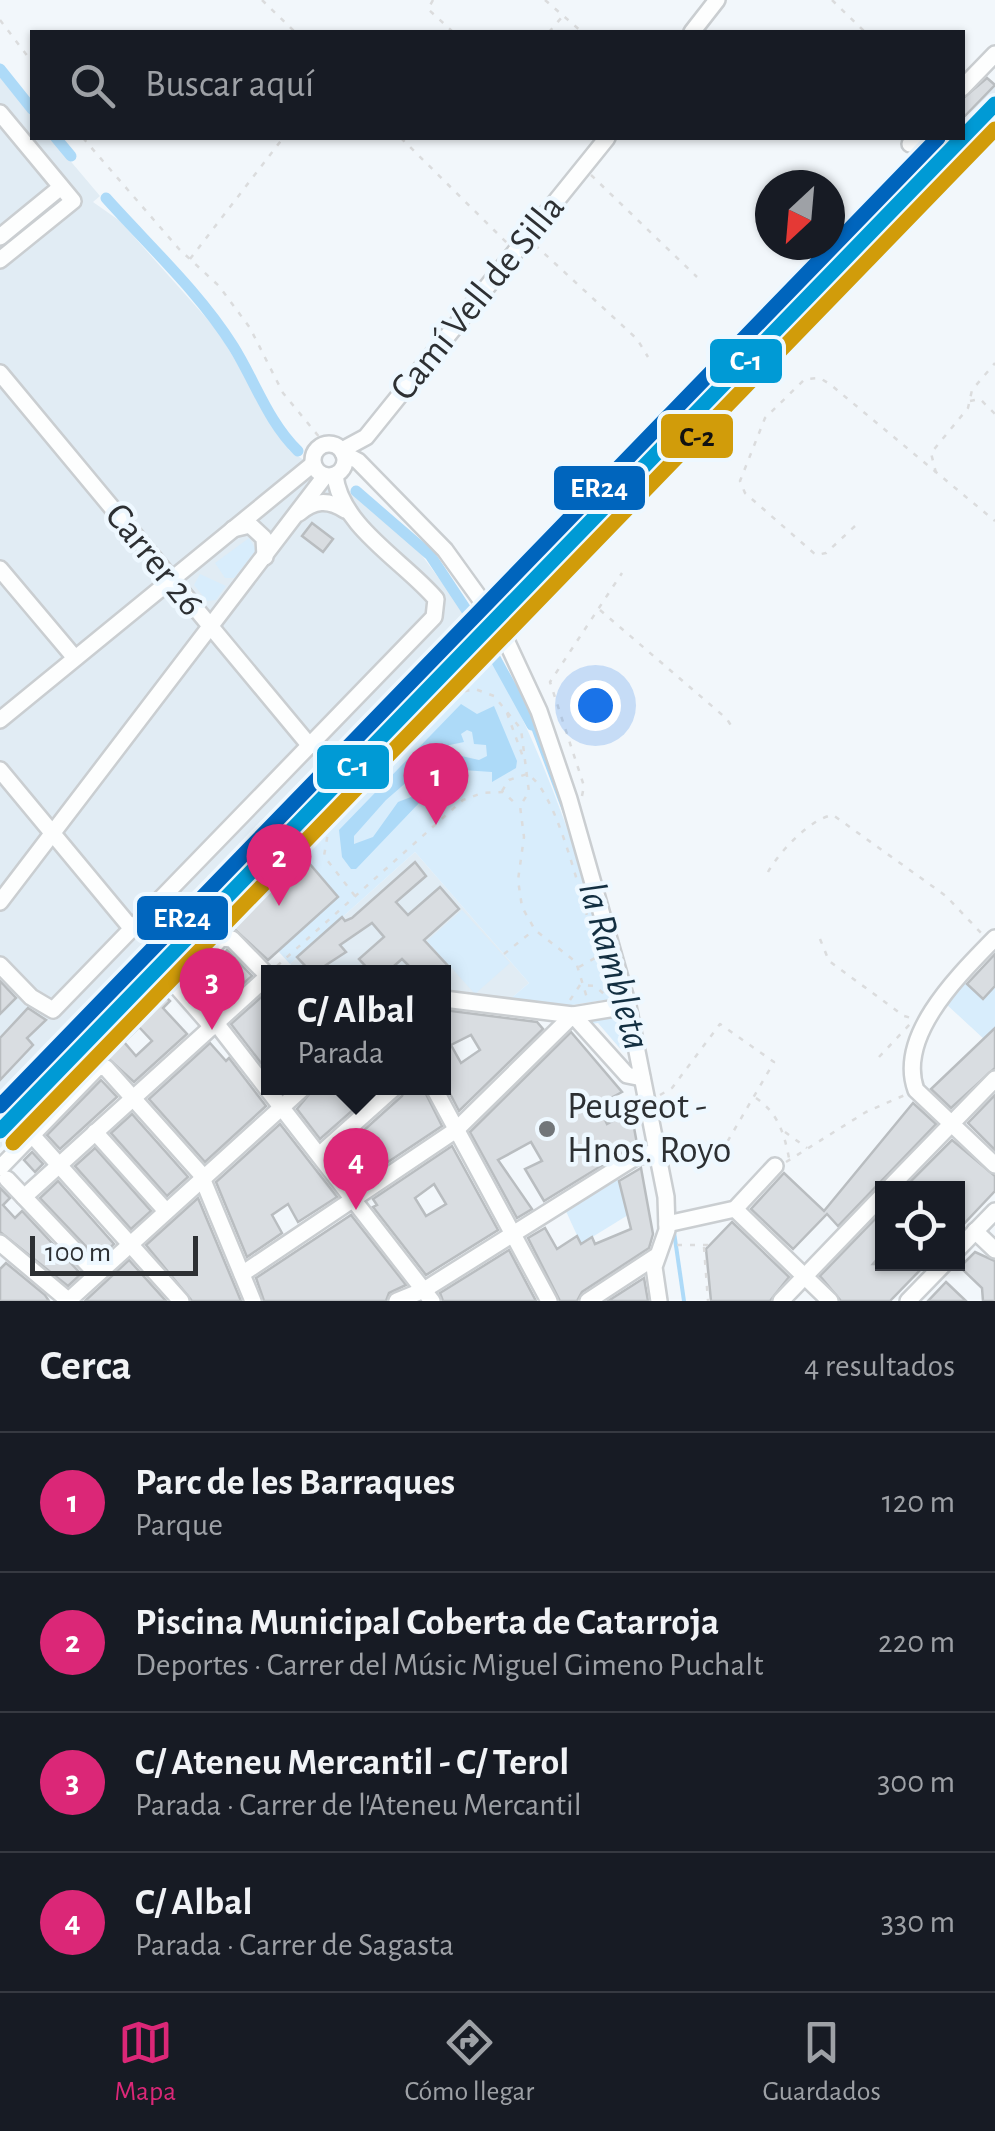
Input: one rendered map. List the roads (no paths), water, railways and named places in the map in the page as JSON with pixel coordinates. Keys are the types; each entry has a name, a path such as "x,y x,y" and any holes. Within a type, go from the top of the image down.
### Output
{"street":[{"path":"694,30 717,0"},
{"path":"965,85 995,54"},
{"path":"0,113 72,201 0,260"},
{"name":"Camí Vell de Silla","path":"342,451 366,437 605,140"},
{"path":"0,237 61,187"},
{"name":"Carrer 26","path":"0,373 310,746"},
{"path":"0,965 31,997 53,1010 427,626 438,608 436,598 352,515 314,454 325,444 342,451 372,475 445,550 481,600"},
{"path":"0,720 233,529 345,464 342,451"},
{"path":"0,902 328,472 357,470 372,475"},
{"path":"294,518 318,502 334,503 352,515"},
{"path":"233,529 250,525 264,538 265,557"},
{"path":"0,569 75,658"},
{"path":"504,638 540,711 572,807 628,1006 666,1205 659,1301"},
{"path":"0,770 132,929"},
{"path":"261,966 226,936 177,984 261,1083"},
{"path":"993,940 920,1021 914,1064 916,1090 995,1165"},
{"path":"24,1197 261,983"},
{"path":"451,1000 571,1011 628,1006"},
{"path":"571,1011 627,1075 642,1078"},
{"path":"242,1274 456,1130 571,1011"},
{"path":"96,1274 3,1173 32,1135 98,1068 106,1068 202,1177 253,1301"},
{"path":"896,1181 995,1079"},
{"path":"271,1095 428,1296"},
{"path":"2,1248 69,1301 295,1095"},
{"path":"318,1155 386,1095"},
{"path":"438,1095 549,1301"},
{"path":"95,1132 166,1210"},
{"path":"32,1135 181,1301"},
{"path":"397,1301 428,1296 512,1234 634,1158 659,1155"},
{"path":"667,1224 735,1210 784,1162"},
{"path":"781,1301 875,1203"},
{"path":"666,1205 685,1219"},
{"path":"735,1210 830,1301"},
{"path":"965,1242 995,1211"},
{"path":"976,1231 995,1250"},
{"path":"588,1301 662,1254"},
{"path":"908,1301 937,1271"}],"water":[{"path":"461,704 477,714 494,706 517,761 516,768 492,782 492,772 448,769 444,787 421,801 356,869 351,869 342,857 339,830","holes":["472,732 474,744 486,745 487,756 479,760 457,755 441,761 411,797 398,802 373,837 354,844 354,836 386,800 431,761 440,747 464,742 461,734"]}],"waterway":[{"name":"la Rambleta","path":"0,69 30,106"},
{"name":"la Rambleta","path":"58,140 71,156"},
{"name":"la Rambleta","path":"106,198 220,326 270,414 298,451"},
{"name":"la Rambleta","path":"356,491 430,555 475,623"},
{"name":"la Rambleta","path":"489,647 532,725"},
{"name":"la Rambleta","path":"532,725 565,813"},
{"name":"la Rambleta","path":"674,1232 684,1301"}],"tunnel":[{"path":"481,600 505,638"}],"railway":[{"path":"259,855 318,803"}],"place":[{"name":"Parc de les Barraques","path":"436,825"},
{"name":"Piscina Municipal Coberta de Catarroja","path":"279,906"},
{"name":"C/ Ateneu Mercantil - C/ Terol","path":"212,1030"},
{"name":"Peugeot - Hnos. Royo","path":"547,1129"},
{"name":"C/ Albal","path":"356,1210"}]}
